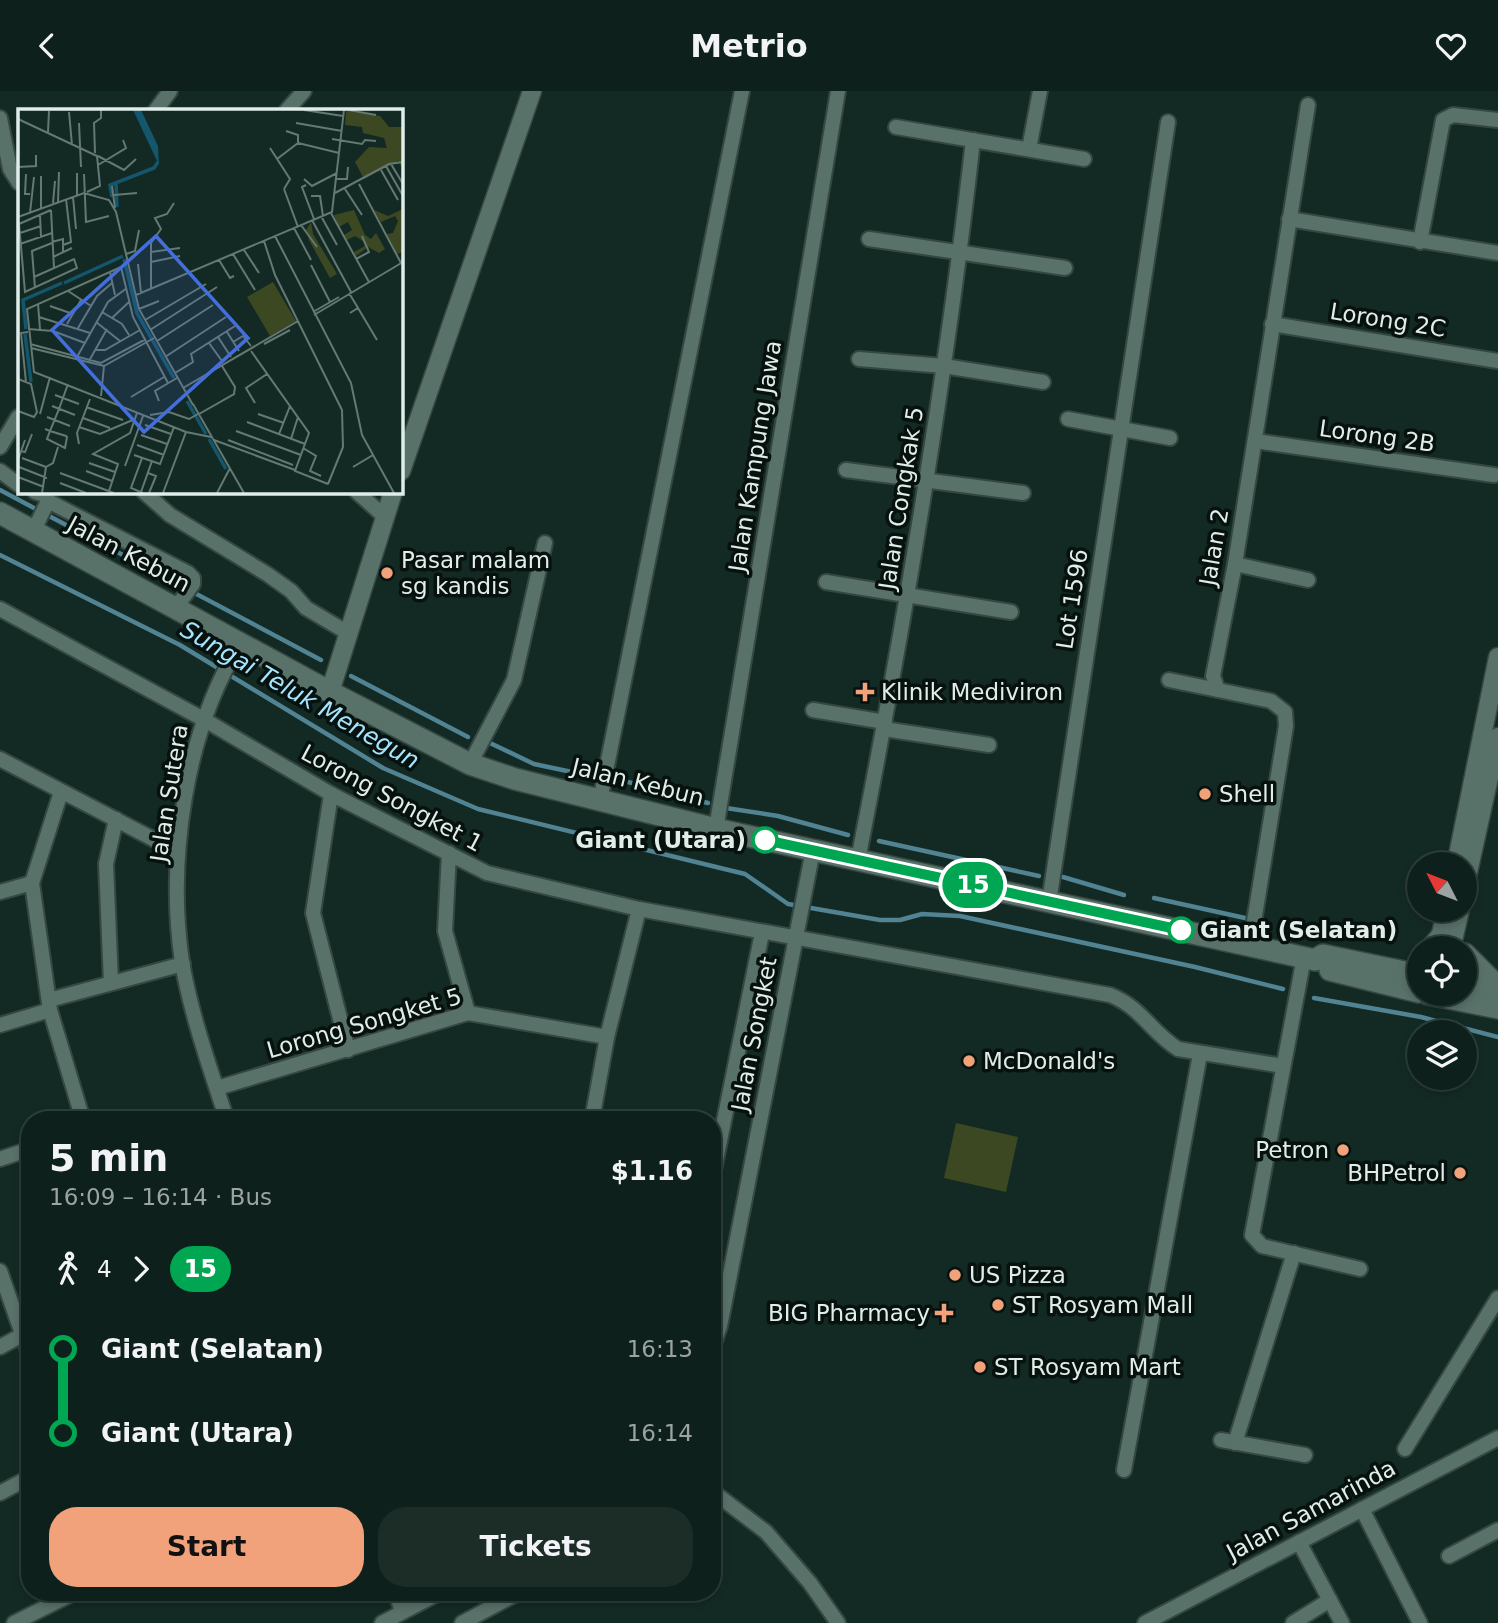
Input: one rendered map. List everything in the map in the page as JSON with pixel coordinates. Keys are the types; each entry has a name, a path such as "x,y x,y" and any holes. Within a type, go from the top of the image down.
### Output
{"main road":[{"name":"Jalan Kebun","path":"0,513 40,510 185,595 240,644 470,764 600,801 716,829 1250,946 1309,958 1323,955 1407,972"},
{"name":"Jalan Kebun","path":"1309,958 1322,968 1407,988"},
{"path":"1386,968 1407,965"},
{"path":"1477,971 1498,990"},
{"path":"1477,987 1498,990"},
{"name":"Jalan Kebun","path":"1477,1004 1498,1008"}],"street":[{"path":"157,109 170,91"},
{"path":"288,109 304,91"},
{"path":"402,468 532,91"},
{"path":"600,801 743,91"},
{"name":"Jalan Kampung Jawa","path":"716,829 838,91"},
{"path":"1029,149 1040,91"},
{"name":"Jalan 2","path":"1218,690 1213,675 1235,564 1308,105"},
{"path":"1420,241 1443,120 1452,115 1498,120"},
{"path":"0,118 10,169 18,181"},
{"name":"Lot 1596","path":"1049,902 1168,122"},
{"path":"896,127 1084,159"},
{"name":"Jalan Congkak 5","path":"858,860 909,596 961,253 973,140"},
{"path":"1289,219 1498,253"},
{"path":"869,239 1065,268"},
{"name":"Lorong 2C","path":"1272,324 1498,361"},
{"path":"859,359 944,366 1044,382"},
{"path":"0,447 18,417"},
{"path":"1068,419 1170,438"},
{"name":"Lorong 2B","path":"1255,441 1494,475"},
{"path":"846,470 1023,493"},
{"path":"0,471 18,484"},
{"path":"145,493 170,515 267,574 291,591 306,608 348,633"},
{"path":"358,493 385,517"},
{"path":"330,692 393,493"},
{"path":"40,510 175,564 193,578 185,595"},
{"path":"470,764 514,680 545,544"},
{"path":"1235,564 1308,580"},
{"path":"826,582 1011,612"},
{"name":"Lorong Songket 1","path":"0,609 203,719 331,794 487,873 639,909 1111,995 1130,1003 1165,1041 1178,1049 1283,1066"},
{"name":"Jalan Sutera","path":"224,1111 183,964 178,922 178,852 203,719 218,682 240,644"},
{"path":"1459,852 1498,657"},
{"path":"1169,680 1271,701 1285,712 1286,726 1267,854 1250,946"},
{"path":"813,710 989,745"},
{"path":"1473,852 1498,737"},
{"path":"0,759 178,852"},
{"path":"61,792 32,883 49,1005 80,1111"},
{"path":"331,794 313,913 348,1050"},
{"path":"111,983 106,864 116,819"},
{"name":"Jalan Songket","path":"721,1321 813,850"},
{"path":"449,853 445,931 468,1013"},
{"path":"0,892 32,883"},
{"path":"594,1111 607,1037 639,909"},
{"name":"Jalan Songket","path":"721,1136 762,933"},
{"path":"1309,958 1283,1066 1252,1229 1255,1240 1262,1246 1360,1269"},
{"path":"0,1025 111,983 183,964"},
{"name":"Lorong Songket 5","path":"217,1088 468,1013 607,1037"},
{"path":"1124,1470 1200,1054"},
{"path":"0,1159 21,1152"},
{"path":"1294,1253 1228,1441 1305,1455"},
{"path":"0,1271 21,1332"},
{"path":"1405,1449 1498,1298"},
{"path":"0,1347 21,1336"},
{"name":"Jalan Samarinda","path":"1145,1623 1299,1542 1366,1518 1498,1438"},
{"path":"0,1493 21,1482"},
{"path":"721,1498 766,1532 810,1583 838,1623"},
{"path":"1366,1518 1420,1623"},
{"path":"1449,1556 1498,1530"},
{"path":"1299,1542 1342,1623"},
{"path":"1293,1623 1330,1600"},
{"path":"14,1623 58,1601"},
{"path":"399,1601 402,1612"},
{"path":"382,1623 423,1601"},
{"path":"462,1623 503,1601"}],"green space":[{"path":"956,1123 1018,1137 1006,1192 944,1178"}],"waterway":[{"path":"0,490 321,660"},
{"name":"Sungai Teluk Menegun","path":"0,555 180,645 383,768 478,809 745,874 788,904 880,920 900,920 922,914 960,916 1283,989"},
{"path":"351,676 468,737"},
{"path":"490,743 534,764 591,776"},
{"path":"609,777 708,803"},
{"path":"726,808 778,816 848,835"},
{"path":"879,841 1039,876"},
{"path":"1063,877 1124,895"},
{"path":"1154,898 1245,918"},
{"name":"Sungai Teluk Menegun","path":"1314,998 1421,1017 1498,1037"}],"bus line":[{"name":"15","path":"765,840 1181,930"}],"place":[{"name":"Pasar malam sg kandis","path":"387,573"},
{"name":"Klinik Mediviron","path":"865,692"},
{"name":"Shell","path":"1205,794"},
{"name":"Giant (Utara)","path":"765,840"},
{"name":"Giant (Selatan)","path":"1181,930"},
{"name":"McDonald's","path":"969,1061"},
{"name":"Petron","path":"1343,1150"},
{"name":"BHPetrol","path":"1460,1173"},
{"name":"US Pizza","path":"955,1275"},
{"name":"ST Rosyam Mall","path":"998,1305"},
{"name":"BIG Pharmacy","path":"944,1313"},
{"name":"ST Rosyam Mart","path":"980,1367"}]}
